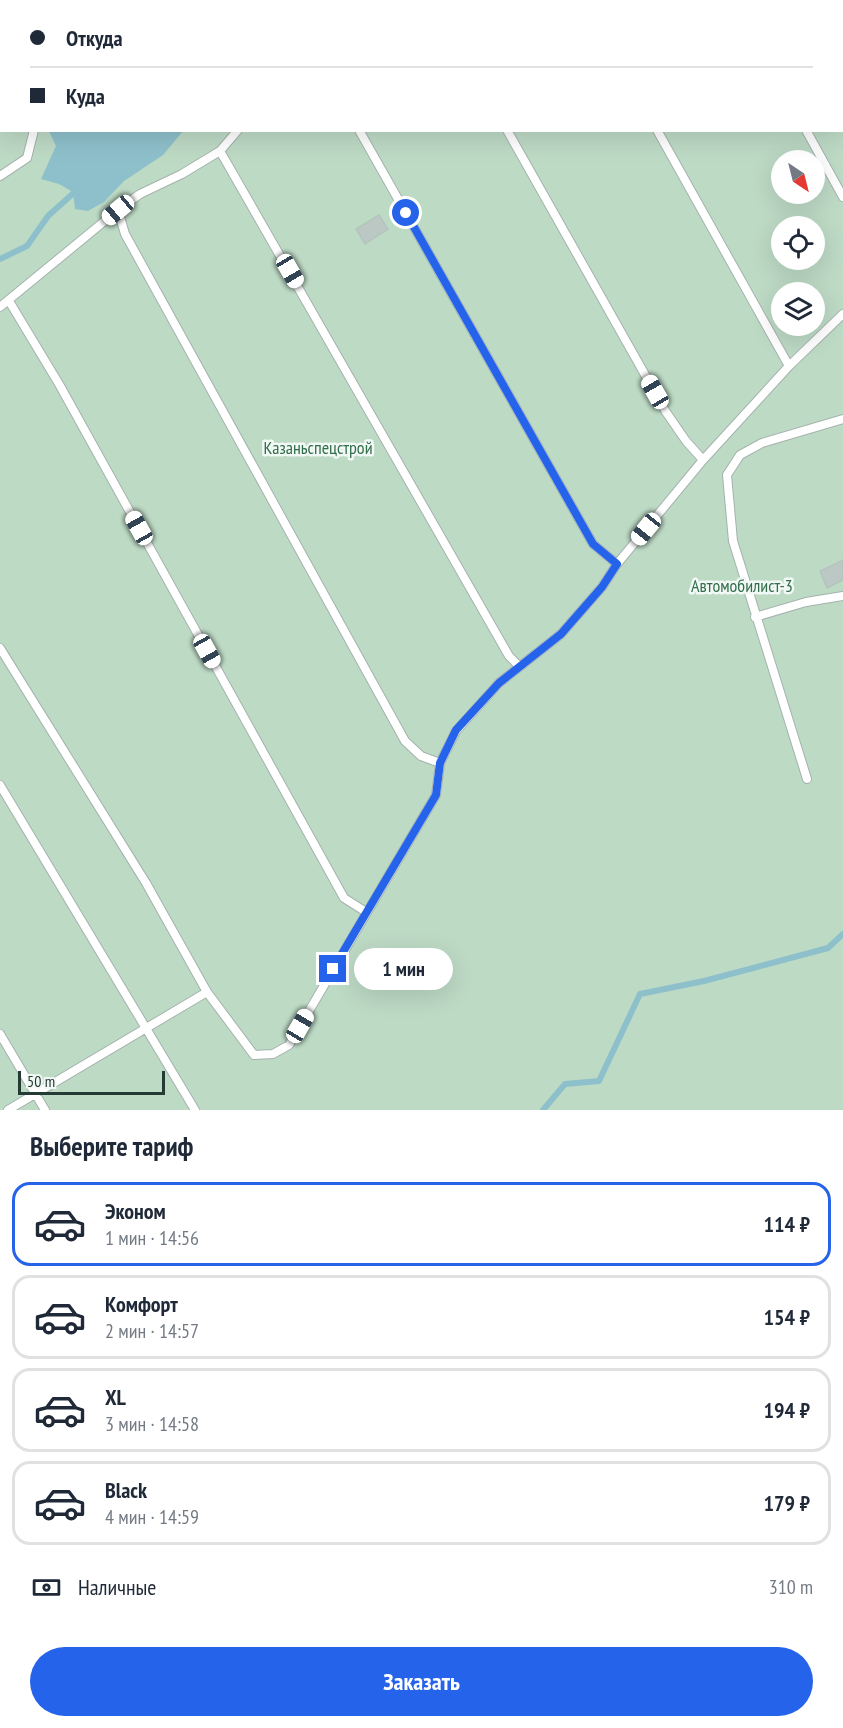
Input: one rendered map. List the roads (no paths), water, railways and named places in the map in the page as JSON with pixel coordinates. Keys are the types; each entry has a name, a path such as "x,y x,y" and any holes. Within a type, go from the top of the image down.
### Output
{"lane":[{"path":"0,176 27,158 34,132"},
{"path":"0,307 118,210 140,194 182,174 220,151 236,132"},
{"path":"360,132 593,544 617,564"},
{"path":"508,132 666,412 686,441 703,460"},
{"path":"658,132 789,366"},
{"path":"807,132 843,197"},
{"path":"220,151 509,657 519,666"},
{"path":"118,210 125,234 405,741 421,756 440,763"},
{"path":"9,301 59,384 344,898 366,912"},
{"path":"0,648 146,883 207,992 254,1055 273,1054 289,1045 436,795 440,763 456,730 499,683 561,634 602,587 617,564 703,460 789,366 843,314"},
{"path":"807,779 733,541 727,475 740,455 762,443 843,419"},
{"path":"755,617 806,602 843,596"},
{"path":"0,785 195,1110"},
{"path":"8,1110 207,992"},
{"path":"0,1034 45,1110"}],"water":[{"path":"49,132 182,132 163,155 124,181 104,202 88,211 75,209 73,192 59,184 41,179 56,146"}],"waterway":[{"path":"0,259 27,246 48,216 78,189"},
{"path":"543,1110 565,1084 599,1081 640,994 704,981 828,948 843,934"}],"park label":[{"name":"Казаньспецстрой","path":"318,448"},
{"name":"Автомобилист-3","path":"742,586"}]}
